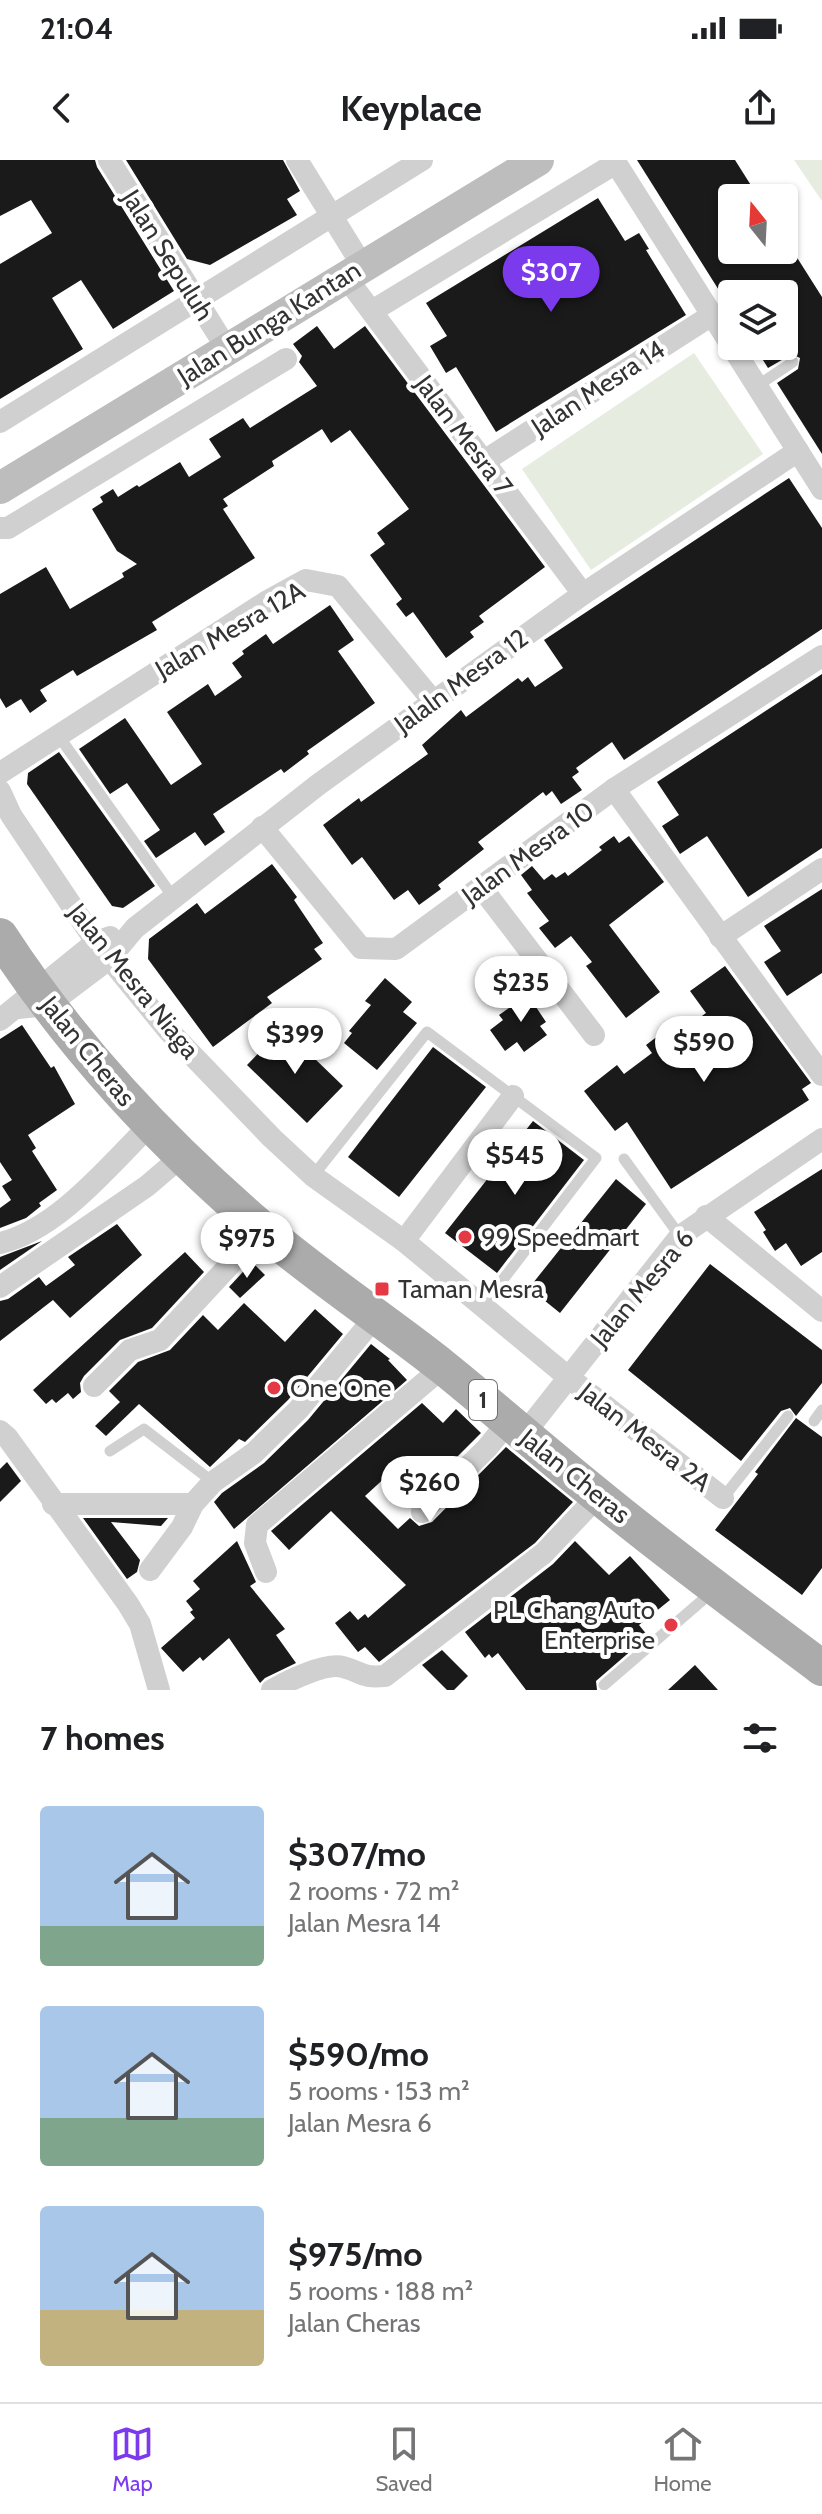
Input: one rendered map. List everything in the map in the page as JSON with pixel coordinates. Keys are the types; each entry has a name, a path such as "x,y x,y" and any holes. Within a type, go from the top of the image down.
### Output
{"main road":[{"name":"Jalan Cheras","path":"1,941 26,1005 93,1063 149,1126 263,1229 443,1367 716,1589 822,1668"}],"street":[{"name":"Jalan Sepuluh","path":"109,160 227,349"},
{"name":"Jalan Mesra 7","path":"297,160 332,216 372,311 583,594"},
{"path":"0,422 422,160"},
{"name":"Jalan Bunga Kantan","path":"4,477 227,349 538,160"},
{"path":"372,311 615,162 822,489"},
{"name":"Jalan Mesra 14","path":"484,461 712,315"},
{"path":"0,528 8,528 286,359"},
{"name":"Jalaln Mesra 12","path":"26,1005 135,928 262,827 433,701 583,594 798,451"},
{"name":"Jalan Mesra 12A","path":"0,773 266,602 306,580 338,586 433,701"},
{"name":"Jalan Mesra 10","path":"262,827 361,948 396,949 614,789 822,656"},
{"path":"614,789 822,1075"},
{"name":"Jalan Mesra Niaga","path":"0,791 11,815 102,950 167,1029 313,1176 404,1241 568,1377"},
{"path":"720,937 822,869"},
{"path":"481,887 594,1035"},
{"path":"404,1241 513,1096"},
{"path":"0,1243 47,1221 94,1181 149,1126"},
{"name":"Jalan Mesra 6","path":"422,1512 487,1448 516,1428 568,1377 680,1236 822,1139"},
{"path":"0,1287 147,1186 182,1156"},
{"path":"706,1216 822,1311"},
{"path":"94,1386 130,1350 160,1340 263,1229"},
{"path":"150,1570 182,1527 193,1504 213,1482 254,1453 298,1410 376,1316"},
{"path":"266,1572 255,1543 257,1525 443,1367"},
{"name":"Jalan Mesra 2A","path":"568,1377 723,1498"},
{"path":"0,1431 140,1624 159,1690"},
{"path":"272,1690 294,1677 340,1666 366,1678 385,1676 544,1553 598,1496"},
{"path":"53,1504 193,1504"}],"lane":[{"path":"757,386 793,362"},
{"path":"58,735 173,897"},
{"path":"313,1176 427,1032 596,1158 482,1307"},
{"path":"624,1159 680,1236"},
{"path":"814,1421 822,1410"},
{"path":"723,1498 788,1416"},
{"path":"110,1451 144,1429 213,1482"},
{"path":"604,1685 716,1589"}],"shaded area":[{"path":"794,160 822,160 822,201"},
{"path":"694,353 763,454 591,570 522,469"}],"building":[{"path":"0,160 95,160 174,291 113,329 81,280 52,298 83,349 0,399 0,264 52,233 31,200 0,216"},
{"path":"126,160 283,160 300,191 287,199 297,215 210,265 187,259"},
{"path":"637,160 735,160 750,184 718,184 718,264 798,264 798,259 822,297 822,454 777,383 798,369 798,280 718,280 718,289"},
{"path":"598,198 625,241 639,233 686,315 496,432 456,367 446,373 430,346 447,336 426,303"},
{"path":"317,326 334,349 365,326 545,567 479,616 484,622 470,632 474,637 446,658 413,612 406,617 396,604 402,599 370,555 385,544 377,533 409,509 350,430 331,443 322,429 272,461 274,466 223,499 228,506 223,509 255,558 152,622 157,630 77,676 73,670 40,690 47,701 30,713 21,699 6,708 0,698 0,594 46,567 70,609 124,577 122,573 137,564 117,551 92,509 103,502 100,497 113,489 118,497 180,462 189,477 221,457 209,439 243,418 250,428 317,386 299,362 302,356 293,344"},
{"path":"763,360 782,360 768,368"},
{"path":"789,478 822,528 822,629 624,760 612,742 576,768 579,772 572,777 582,790 561,804 552,791 546,796 543,792 478,842 484,849 438,885 441,889 419,905 408,890 394,900 362,857 352,865 323,825 428,754 422,745 461,710 466,717 518,678 522,682 528,677 535,687 563,668 544,640"},
{"path":"330,605 354,640 338,651 375,703 307,751 309,754 284,773 281,769 213,814 225,832 205,846 195,832 156,858 144,841 160,830 127,783 110,794 79,749 125,718 171,785 202,764 167,712 208,684 215,696 242,677 232,663 244,654 242,651 266,634 273,644"},
{"path":"822,674 822,848 748,897 707,836 680,854 662,826 679,815 657,782"},
{"path":"59,752 155,886 123,908 112,906 27,784 28,773"},
{"path":"614,836 619,843 629,836 664,882 609,925 660,992 626,1018 586,966 592,962 571,936 555,948 539,928 549,921 527,893 532,890 521,875 532,866 544,880 552,874 556,878 565,872 568,876 602,850 599,847"},
{"path":"272,864 297,897 294,900 323,943 314,949 322,959 267,997 272,1003 213,1047 148,959 149,939 197,903 205,914"},
{"path":"822,889 822,973 787,996 764,962 781,951 764,926"},
{"path":"725,966 811,1083 802,1089 809,1100 671,1189 627,1122 615,1131 584,1091 617,1065 624,1074 652,1053 646,1045 671,1026 677,1034 706,1013 690,991"},
{"path":"385,978 412,1002 403,1012 417,1023 377,1070 344,1043 352,1033 349,1031 371,1005 365,1001"},
{"path":"536,989 544,1001 536,1007 546,1022 540,1026 547,1035 524,1052 517,1042 505,1051 490,1030 503,1020 499,1015"},
{"path":"22,1025 51,1068 54,1066 75,1104 28,1135 36,1148 32,1151 57,1190 39,1203 41,1206 26,1218 0,1228 0,1208 11,1200 2,1186 12,1180 0,1162 0,1039"},
{"path":"283,1028 343,1086 307,1123 247,1065"},
{"path":"433,1047 486,1087 399,1197 348,1157"},
{"path":"533,1121 584,1160 497,1273 445,1233"},
{"path":"822,1169 822,1252 801,1266 786,1243 775,1251 754,1212"},
{"path":"616,1179 646,1204 560,1313 529,1288"},
{"path":"117,1224 142,1255 70,1318 53,1300 0,1341 0,1301 8,1299 39,1277 46,1286 75,1265 68,1257"},
{"path":"42,1241 0,1270 0,1257"},
{"path":"185,1252 204,1272 152,1328 120,1340 84,1376 80,1383 81,1392 73,1399 68,1393 56,1403 52,1399 46,1404 33,1390"},
{"path":"252,1262 265,1275 240,1298 229,1287"},
{"path":"710,1264 822,1350 822,1383 796,1416 790,1408 781,1411 741,1461 628,1370"},
{"path":"244,1303 285,1342 315,1309 343,1334 288,1400 245,1442 239,1439 210,1467 139,1404 106,1436 95,1426 120,1402 109,1391 138,1362 170,1350 203,1315 218,1330"},
{"path":"371,1344 390,1359 407,1380 234,1529 214,1502 264,1463 308,1420"},
{"path":"422,1403 443,1423 456,1409 481,1433 414,1500 388,1475 365,1496 398,1529 410,1518 419,1526 432,1522 506,1447 573,1502 535,1543 379,1662 365,1647 358,1652 335,1623 350,1611 358,1620 365,1614 368,1618 406,1585 331,1511 289,1550 271,1531"},
{"path":"796,1418 822,1437 822,1568 802,1595 715,1530"},
{"path":"7,1462 21,1481 0,1502 0,1469"},
{"path":"83,1518 168,1518 161,1526 111,1522 140,1560 137,1572 127,1579"},
{"path":"237,1541 256,1582 250,1586 285,1629 276,1635 296,1663 260,1683 229,1638 203,1661 200,1657 183,1672 161,1648 195,1618 186,1601 200,1589 193,1581"},
{"path":"575,1541 609,1575 630,1556 670,1600 639,1625 648,1636 596,1681 597,1690 526,1690 498,1653 492,1658 489,1654 485,1658 465,1632 553,1564"},
{"path":"442,1650 468,1676 454,1690 447,1690 422,1665"},
{"path":"695,1665 718,1690 668,1690"}],"place":[{"name":"99 Speedmart","path":"465,1237"},
{"name":"Taman Mesra","path":"382,1289"},
{"name":"One One","path":"274,1388"},
{"name":"PL Chang Auto Enterprise","path":"671,1625"}]}
